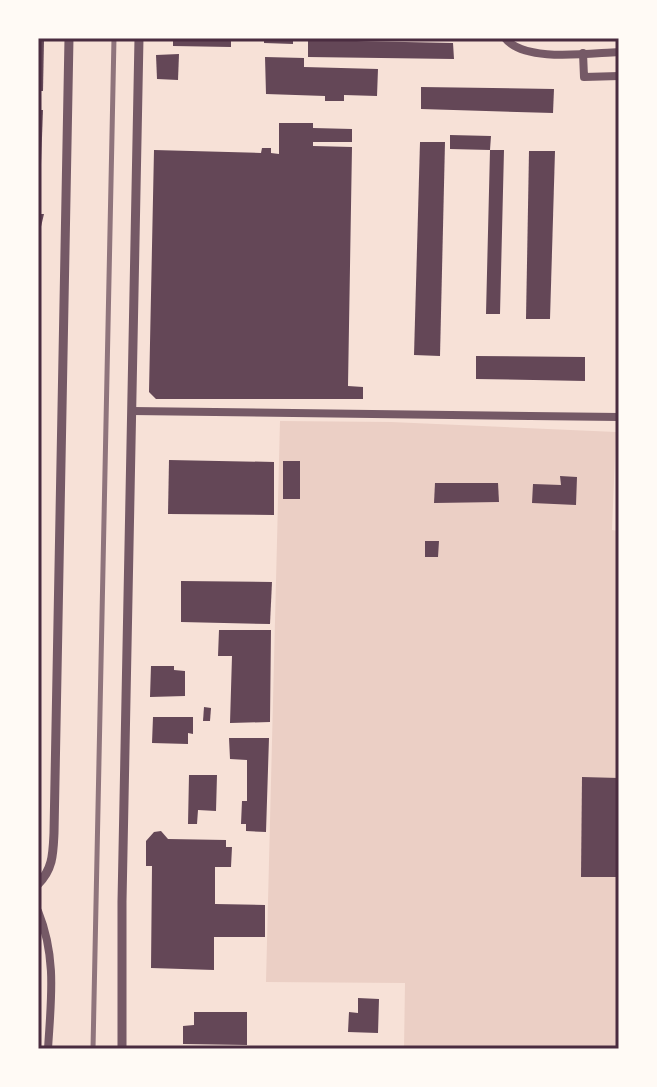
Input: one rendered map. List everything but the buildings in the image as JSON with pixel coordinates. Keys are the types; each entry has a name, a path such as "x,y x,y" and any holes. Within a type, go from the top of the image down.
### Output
{"street":[{"path":"38,884 47,876 52,863 54,833 69,38"},
{"path":"122,1049 122,872 139,38"},
{"path":"507,40 520,50 539,53 619,52"},
{"path":"583,53 584,77 619,76"},
{"path":"132,411 619,417"},
{"path":"38,911 49,940 52,969 48,1049"}],"shaded area":[{"path":"280,421 391,422 616,432 612,530 619,531 619,1049 404,1049 405,983 266,982"}],"railway":[{"path":"93,1049 114,38"}]}
